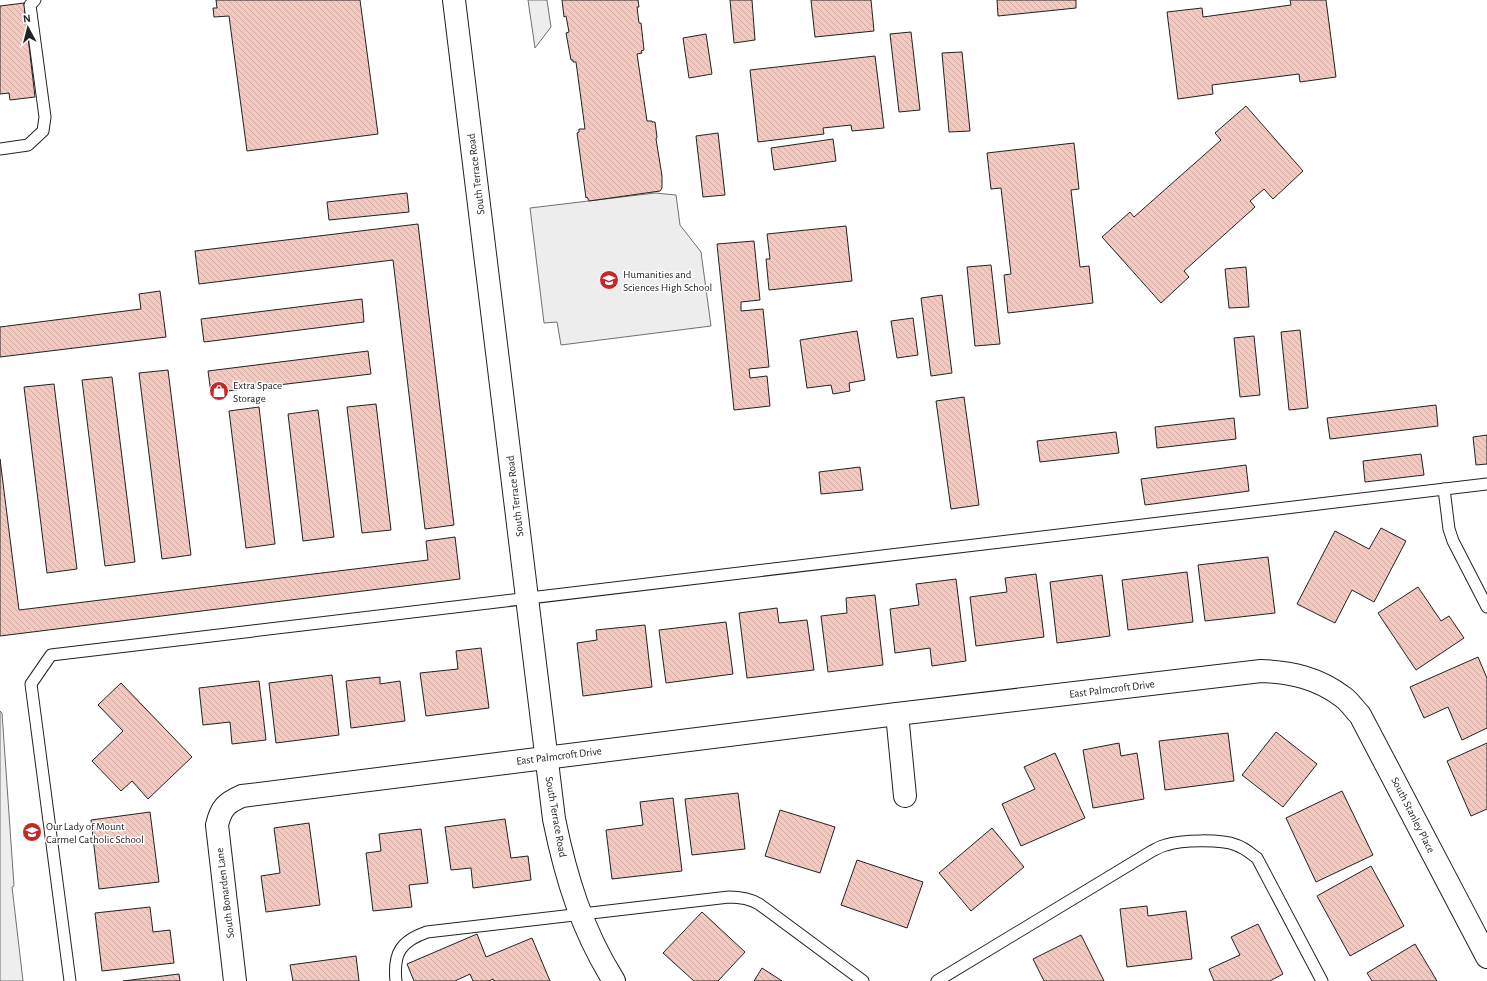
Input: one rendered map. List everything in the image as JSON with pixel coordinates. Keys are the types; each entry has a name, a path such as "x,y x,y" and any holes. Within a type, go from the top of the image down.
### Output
{"street":[{"name":"South Terrace Road","path":"454,0 554,819 569,884 580,914 593,944 614,981"},
{"name":"East Palmcroft Drive","path":"225,806 232,800 252,794 896,714 1261,671 1282,672 1305,676 1326,685"},
{"name":"South Stanley Place","path":"1326,685 1344,697 1360,715 1487,957"},
{"path":"896,714 905,796"},
{"name":"South Bonarden Lane","path":"225,806 220,814 217,825 235,981"}],"lane":[{"path":"0,149 28,145 43,131 45,116 30,5 35,0"},
{"path":"70,981 31,684 52,655 1487,484"},
{"path":"1444,489 1449,529 1453,541 1487,607"},
{"path":"937,981 1152,851 1165,845 1178,842 1214,842 1235,844 1247,850 1257,858 1322,981"},
{"path":"396,981 396,957 403,945 414,937 427,932 729,897 750,899 759,904 863,981"}],"shaded area":[{"path":"528,0 547,0 551,27 535,48"},
{"path":"655,193 676,195 680,225 701,252 711,326 561,345 557,322 544,323 530,208"},
{"path":"0,711 2,713 14,886 12,887 23,981 0,981"}],"building":[{"path":"216,0 360,0 378,134 247,151 229,16 214,17 213,8 217,8"},
{"path":"562,0 638,0 639,7 637,7 639,23 641,23 644,50 641,51 642,53 637,54 647,121 655,122 662,176 662,188 660,191 589,201 587,197 586,198 577,133 579,132 579,129 585,129 576,62 571,60 566,33 569,32 566,16 564,17"},
{"path":"730,0 752,0 755,40 734,43"},
{"path":"811,0 871,0 874,31 815,37"},
{"path":"997,0 1076,0 1076,8 998,16"},
{"path":"1290,0 1326,0 1336,77 1300,82 1299,74 1212,85 1213,94 1178,99 1167,12 1202,8 1203,17 1291,5"},
{"path":"24,3 35,97 10,100 9,93 0,94 0,6"},
{"path":"911,32 920,110 899,112 890,34"},
{"path":"706,34 712,74 689,78 683,38"},
{"path":"962,52 970,131 949,132 942,53"},
{"path":"875,56 884,128 852,131 851,125 823,128 824,134 758,142 750,70"},
{"path":"1246,106 1303,171 1273,199 1264,189 1250,201 1255,207 1184,271 1189,277 1161,303 1102,237 1130,212 1134,217 1221,140 1215,133"},
{"path":"718,133 725,195 703,197 696,136"},
{"path":"833,139 836,161 774,170 771,148"},
{"path":"1074,143 1079,189 1071,190 1080,267 1089,266 1093,303 1008,313 1004,275 1011,274 1001,188 991,189 987,153"},
{"path":"407,193 409,212 329,220 327,202"},
{"path":"418,224 454,525 425,529 393,260 199,284 195,251"},
{"path":"846,226 852,281 769,290 766,259 770,259 767,234"},
{"path":"754,241 760,300 741,302 741,311 763,309 769,367 749,369 750,378 767,376 770,406 734,410 717,244"},
{"path":"991,265 1000,344 975,346 967,267"},
{"path":"1246,267 1249,307 1229,308 1225,269"},
{"path":"160,291 166,337 0,357 0,327 141,309 139,294"},
{"path":"942,295 952,373 931,376 921,298"},
{"path":"362,299 364,322 204,342 201,319"},
{"path":"913,318 918,355 897,358 891,321"},
{"path":"1300,330 1308,408 1289,410 1281,332"},
{"path":"857,331 865,380 849,383 850,391 833,394 831,385 807,388 800,340"},
{"path":"1254,336 1260,395 1240,397 1234,338"},
{"path":"368,351 371,374 211,393 208,371"},
{"path":"168,370 191,555 162,559 139,373"},
{"path":"112,377 135,562 105,566 82,380"},
{"path":"54,384 77,569 47,573 24,387"},
{"path":"964,397 979,505 951,509 936,401"},
{"path":"376,404 391,530 362,533 347,407"},
{"path":"1436,405 1438,426 1330,439 1327,418"},
{"path":"259,407 275,544 246,548 229,411"},
{"path":"318,410 334,537 303,541 288,414"},
{"path":"1234,418 1236,439 1157,448 1155,427"},
{"path":"1116,432 1119,453 1040,462 1037,441"},
{"path":"1487,435 1487,464 1476,465 1473,437"},
{"path":"1421,454 1424,475 1365,482 1363,461"},
{"path":"0,459 19,610 428,560 426,541 455,537 460,579 0,636"},
{"path":"1246,465 1249,491 1145,505 1141,479"},
{"path":"860,467 863,490 821,494 819,472"},
{"path":"1381,528 1406,541 1374,602 1352,590 1335,623 1297,604 1335,531 1369,549"},
{"path":"1268,557 1275,613 1205,621 1198,565"},
{"path":"1187,572 1193,622 1128,630 1122,580"},
{"path":"1036,574 1044,637 976,646 970,597 1007,592 1005,578"},
{"path":"1102,575 1110,636 1057,643 1050,582"},
{"path":"956,579 966,661 932,666 930,648 895,653 890,609 919,605 916,584"},
{"path":"1418,587 1441,621 1449,616 1464,638 1416,670 1378,613"},
{"path":"875,595 883,665 828,672 821,616 847,613 846,598"},
{"path":"777,608 779,623 807,620 814,670 747,678 739,613"},
{"path":"726,622 733,674 666,683 659,630"},
{"path":"645,625 652,687 583,696 577,643 597,640 596,630"},
{"path":"481,648 489,708 426,716 420,673 458,669 456,651"},
{"path":"1478,657 1487,678 1487,728 1462,740 1448,707 1424,718 1410,687"},
{"path":"332,675 339,735 276,743 269,683"},
{"path":"380,677 380,684 400,681 405,721 351,728 346,681"},
{"path":"259,681 266,740 232,744 230,722 203,725 199,688"},
{"path":"121,683 192,757 148,799 132,781 121,791 92,761 123,731 98,705"},
{"path":"1276,732 1317,764 1283,807 1242,775"},
{"path":"1228,733 1234,781 1165,790 1159,741"},
{"path":"1119,743 1121,756 1137,753 1144,799 1093,808 1083,750"},
{"path":"1487,743 1487,809 1471,816 1447,761"},
{"path":"1055,753 1085,818 1021,846 1002,804 1035,789 1024,767"},
{"path":"1342,791 1373,855 1316,882 1286,818"},
{"path":"738,793 745,849 692,855 685,799"},
{"path":"673,798 682,871 612,879 606,830 643,825 640,802"},
{"path":"780,810 835,827 820,873 765,856"},
{"path":"150,812 159,882 99,889 91,820"},
{"path":"505,819 511,858 528,856 531,880 473,888 471,868 451,870 445,827"},
{"path":"309,823 320,905 266,912 261,876 280,873 274,828"},
{"path":"992,828 1024,867 971,911 939,873"},
{"path":"421,829 428,883 409,885 412,907 373,911 366,853 381,851 379,834"},
{"path":"857,860 923,882 907,928 841,905"},
{"path":"1371,866 1404,926 1350,956 1317,896"},
{"path":"1147,906 1148,916 1186,911 1192,959 1127,967 1120,909"},
{"path":"150,907 153,932 170,930 174,963 102,971 95,913"},
{"path":"702,912 745,952 718,981 694,981 663,953"},
{"path":"1258,924 1283,974 1270,981 1214,981 1209,969 1240,955 1231,937"},
{"path":"477,934 486,957 532,938 550,981 494,981 493,979 489,981 473,981 470,974 455,981 414,981 407,964"},
{"path":"1081,935 1104,981 1044,981 1033,959"},
{"path":"1415,944 1437,981 1372,981 1367,973"},
{"path":"356,956 359,981 293,981 290,965"},
{"path":"762,968 782,981 754,981"},
{"path":"179,974 180,981 123,981"}],"place":[{"name":"Humanities and Sciences High School","path":"609,280"},
{"name":"Extra Space Storage","path":"219,391"},
{"name":"Our Lady of Mount Carmel Catholic School","path":"32,832"}]}
